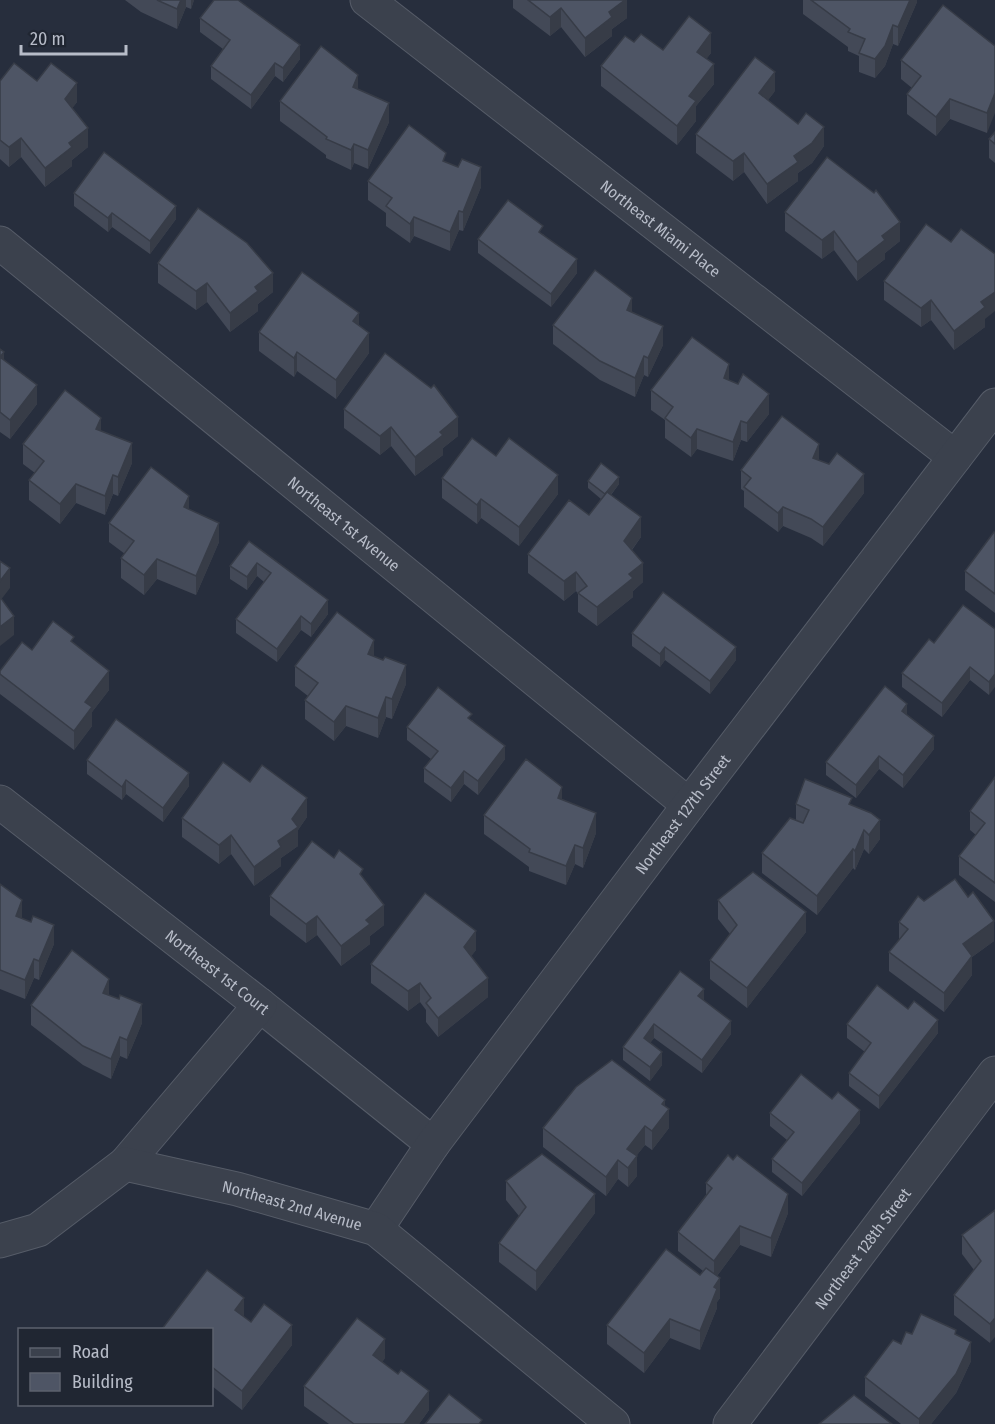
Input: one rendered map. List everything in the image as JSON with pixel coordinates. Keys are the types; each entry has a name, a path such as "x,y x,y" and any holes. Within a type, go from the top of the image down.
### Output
{"street":[{"name":"Northeast Miami Place","path":"367,0 955,457"},
{"name":"Northeast 1st Avenue","path":"0,243 689,805"},
{"name":"Northeast 127th Street","path":"376,1229 433,1144 995,405"},
{"name":"Northeast 1st Court","path":"0,802 261,1005 433,1144"},
{"path":"0,1241 38,1230 125,1164 261,1005"},
{"name":"Northeast 128th Street","path":"730,1424 995,1073"},
{"name":"Northeast 2nd Avenue","path":"125,1164 237,1189 376,1229 613,1424"}],"building":[{"path":"157,0 181,0 177,9"},
{"path":"214,0 238,0 300,45 283,68 275,63 251,95 211,66 230,40 200,18"},
{"path":"528,0 625,0 609,12 612,17 585,38 561,8 550,17"},
{"path":"811,0 910,0 898,27 893,25 885,46 875,59 859,53 865,39 848,32 850,29"},
{"path":"943,5 995,46 995,93 987,113 950,99 936,117 907,94 921,76 901,60"},
{"path":"689,16 711,33 697,52 714,64 689,96 696,101 677,126 601,66 625,36 634,42 641,34 663,50"},
{"path":"321,46 358,75 353,87 389,103 368,150 354,144 351,150 326,139 327,137 280,101"},
{"path":"755,57 775,72 759,93 798,124 806,113 824,127 812,143 794,156 798,162 767,184 744,153 733,161 696,134"},
{"path":"14,63 37,81 51,63 77,83 65,99 88,128 69,143 72,147 45,168 21,138 9,147 0,140 0,81"},
{"path":"409,125 446,153 443,161 458,167 462,159 481,167 463,212 459,211 450,232 414,217 410,224 386,206 392,198 368,181"},
{"path":"995,132 995,144 989,139"},
{"path":"104,152 176,206 150,241 112,213 108,218 74,193"},
{"path":"827,157 874,193 876,190 900,222 882,236 885,240 857,262 834,231 822,240 785,212"},
{"path":"508,200 543,226 539,232 577,259 551,294 478,239"},
{"path":"198,208 247,243 273,273 255,287 258,291 230,313 207,283 196,291 158,263"},
{"path":"926,224 951,242 961,229 995,254 995,292 981,302 985,307 954,331 931,300 921,308 884,281"},
{"path":"595,270 632,298 627,310 663,326 648,358 644,356 635,378 600,361 553,325"},
{"path":"302,272 359,313 353,321 369,333 336,380 297,352 294,358 259,332"},
{"path":"692,337 729,364 724,378 738,384 743,374 769,394 747,423 741,421 733,442 697,429 691,438 665,418 673,407 651,390"},
{"path":"385,353 431,388 434,385 458,417 440,432 443,435 415,457 391,427 380,436 344,409"},
{"path":"0,357 37,385 10,420 0,412"},
{"path":"65,390 101,418 96,429 132,443 118,477 113,475 105,496 76,484 60,504 29,480 44,461 23,444"},
{"path":"782,416 819,444 813,458 829,464 837,453 864,474 823,527 783,507 778,513 744,487 751,478 741,470"},
{"path":"472,438 496,456 509,438 558,475 519,527 481,499 477,505 442,478"},
{"path":"601,463 619,477 605,494 588,481"},
{"path":"151,467 189,496 184,507 219,523 196,576 157,559 144,575 121,558 134,541 109,523"},
{"path":"607,492 641,517 624,541 643,563 629,574 633,578 597,607 578,593 587,586 576,572 564,581 528,554 569,500 589,515"},
{"path":"995,533 995,594 965,571"},
{"path":"249,541 328,600 311,624 301,616 277,649 236,619 271,573 257,563 247,577 230,566"},
{"path":"0,561 10,568 0,581"},
{"path":"663,592 736,647 710,681 665,647 660,654 632,633"},
{"path":"0,597 14,616 0,627"},
{"path":"963,605 995,629 995,674 989,682 970,667 942,703 902,673 929,639 934,643"},
{"path":"337,612 374,640 368,654 383,660 385,657 406,665 392,699 386,697 378,718 346,706 334,722 305,700 318,683 295,666"},
{"path":"53,621 74,637 71,641 109,671 85,702 92,707 74,731 0,674 22,642 32,650"},
{"path":"885,686 907,704 902,711 934,736 903,775 879,756 856,785 826,762"},
{"path":"438,687 472,714 468,718 505,746 478,781 464,771 451,788 424,768 438,751 407,727"},
{"path":"116,719 189,773 163,808 126,780 122,787 87,760"},
{"path":"526,759 562,787 558,798 596,813 583,848 575,845 566,866 529,852 530,849 484,815"},
{"path":"223,762 250,782 262,765 307,798 292,819 298,827 278,841 281,847 254,867 231,835 219,845 182,818"},
{"path":"995,777 995,883 959,856 985,823 970,811"},
{"path":"805,779 852,798 849,804 871,813 880,820 869,835 864,830 855,851 853,849 817,896 762,853 790,818 803,823 809,810 796,804"},
{"path":"312,841 334,858 339,850 363,869 360,874 384,905 366,920 370,924 341,946 317,916 306,924 270,896"},
{"path":"753,872 806,912 747,988 710,960 737,925 718,900"},
{"path":"955,879 968,897 973,892 994,921 963,944 972,956 944,993 889,952 908,929 899,922 918,896 924,901"},
{"path":"0,884 22,900 16,916 31,922 33,916 54,925 39,961 34,959 25,980 0,970"},
{"path":"425,893 476,931 464,947 488,978 438,1018 426,1003 431,998 420,983 408,991 371,964"},
{"path":"72,950 109,979 103,993 119,999 120,995 142,1004 127,1040 120,1037 111,1059 83,1046 31,1005"},
{"path":"680,971 704,989 698,996 731,1021 702,1060 654,1024 644,1038 662,1052 650,1067 623,1047"},
{"path":"877,985 908,1009 914,1001 938,1020 879,1096 849,1073 871,1043 847,1024"},
{"path":"612,1060 665,1100 662,1104 669,1109 652,1131 645,1126 627,1149 637,1156 628,1168 618,1160 606,1177 543,1128 576,1087"},
{"path":"801,1074 832,1099 838,1092 860,1110 802,1183 772,1159 794,1132 770,1113"},
{"path":"542,1154 595,1194 536,1271 499,1243 526,1207 506,1181"},
{"path":"728,1155 733,1160 737,1155 788,1194 771,1238 740,1226 714,1261 678,1232 712,1188 706,1183"},
{"path":"995,1210 995,1318 990,1324 954,1295 981,1261 962,1235"},
{"path":"666,1249 700,1275 706,1268 720,1278 714,1287 717,1289 700,1331 670,1319 644,1353 607,1325"},
{"path":"207,1270 244,1298 235,1310 251,1322 264,1304 292,1325 242,1391 213,1368 213,1328 163,1328"},
{"path":"921,1314 956,1330 955,1334 971,1342 956,1374 919,1419 865,1377 893,1340 901,1344 906,1332 912,1334"},
{"path":"357,1318 385,1339 373,1355 398,1374 401,1370 429,1391 404,1424 354,1424 304,1386"},
{"path":"449,1394 482,1420 479,1424 425,1424"},
{"path":"854,1395 892,1424 819,1424"}]}
